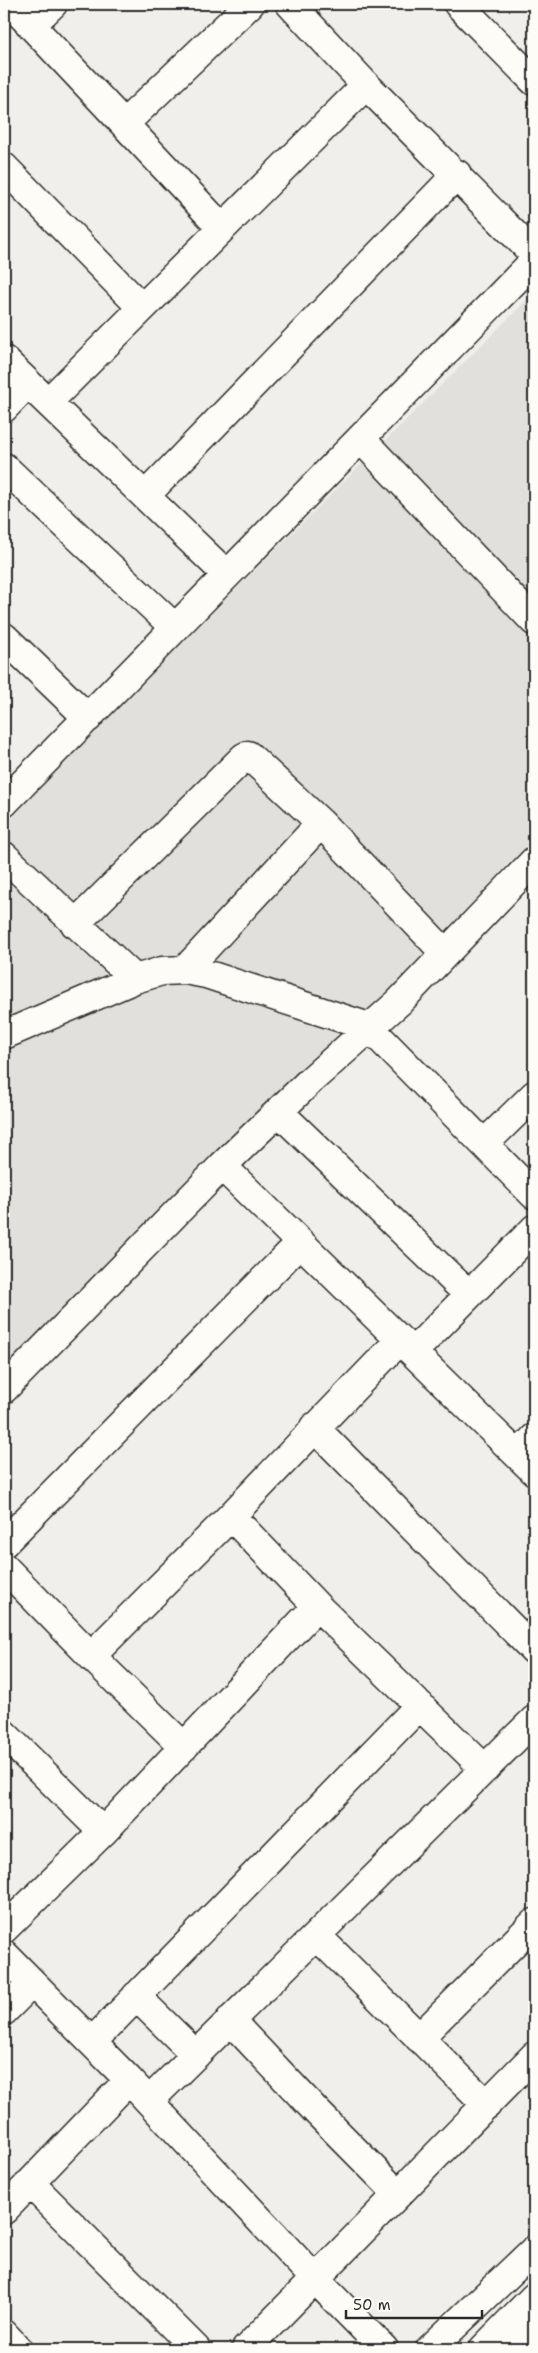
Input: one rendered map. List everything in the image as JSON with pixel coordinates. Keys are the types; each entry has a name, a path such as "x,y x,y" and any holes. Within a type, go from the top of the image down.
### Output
{"street":[{"path":"11,4 222,228"},
{"path":"31,24 53,4"},
{"path":"124,124 250,4"},
{"path":"290,4 534,254"},
{"path":"458,4 534,80"},
{"path":"48,402 366,84"},
{"path":"4,167 142,308"},
{"path":"144,496 457,174"},
{"path":"4,803 534,260"},
{"path":"4,360 227,575"},
{"path":"4,408 28,383"},
{"path":"361,439 534,621"},
{"path":"4,467 175,628"},
{"path":"4,637 88,718"},
{"path":"75,924 244,756 251,756 321,824 445,953"},
{"path":"185,970 321,824"},
{"path":"4,856 135,979"},
{"path":"4,1389 222,1166 369,1027 399,1002 534,861"},
{"path":"4,1035 135,979 162,971 185,970 206,974 369,1027 534,1195"},
{"path":"484,1144 534,1095"},
{"path":"279,1112 469,1295"},
{"path":"222,1166 406,1346 529,1454"},
{"path":"91,1656 231,1516 314,1427 406,1346 469,1295 534,1229"},
{"path":"4,1543 300,1243"},
{"path":"314,1427 534,1650"},
{"path":"231,1516 317,1606 485,1769"},
{"path":"4,1568 184,1746"},
{"path":"4,1929 103,1832 317,1606"},
{"path":"92,2042 420,1705"},
{"path":"149,2101 534,1720"},
{"path":"4,1734 103,1832"},
{"path":"419,2038 532,1929"},
{"path":"317,1936 486,2105"},
{"path":"4,1954 129,2080 315,2279 384,2349"},
{"path":"4,2011 32,1983"},
{"path":"136,1996 196,2055"},
{"path":"230,2020 398,2194"},
{"path":"246,2349 534,2056"},
{"path":"4,2210 129,2080"},
{"path":"30,2183 196,2349"},
{"path":"430,2349 534,2250"},
{"path":"482,2349 534,2297"},
{"path":"513,2349 534,2328"},
{"path":"4,2334 18,2349"}],"shaded area":[{"path":"534,293 534,847 4,1377 4,819"}]}
